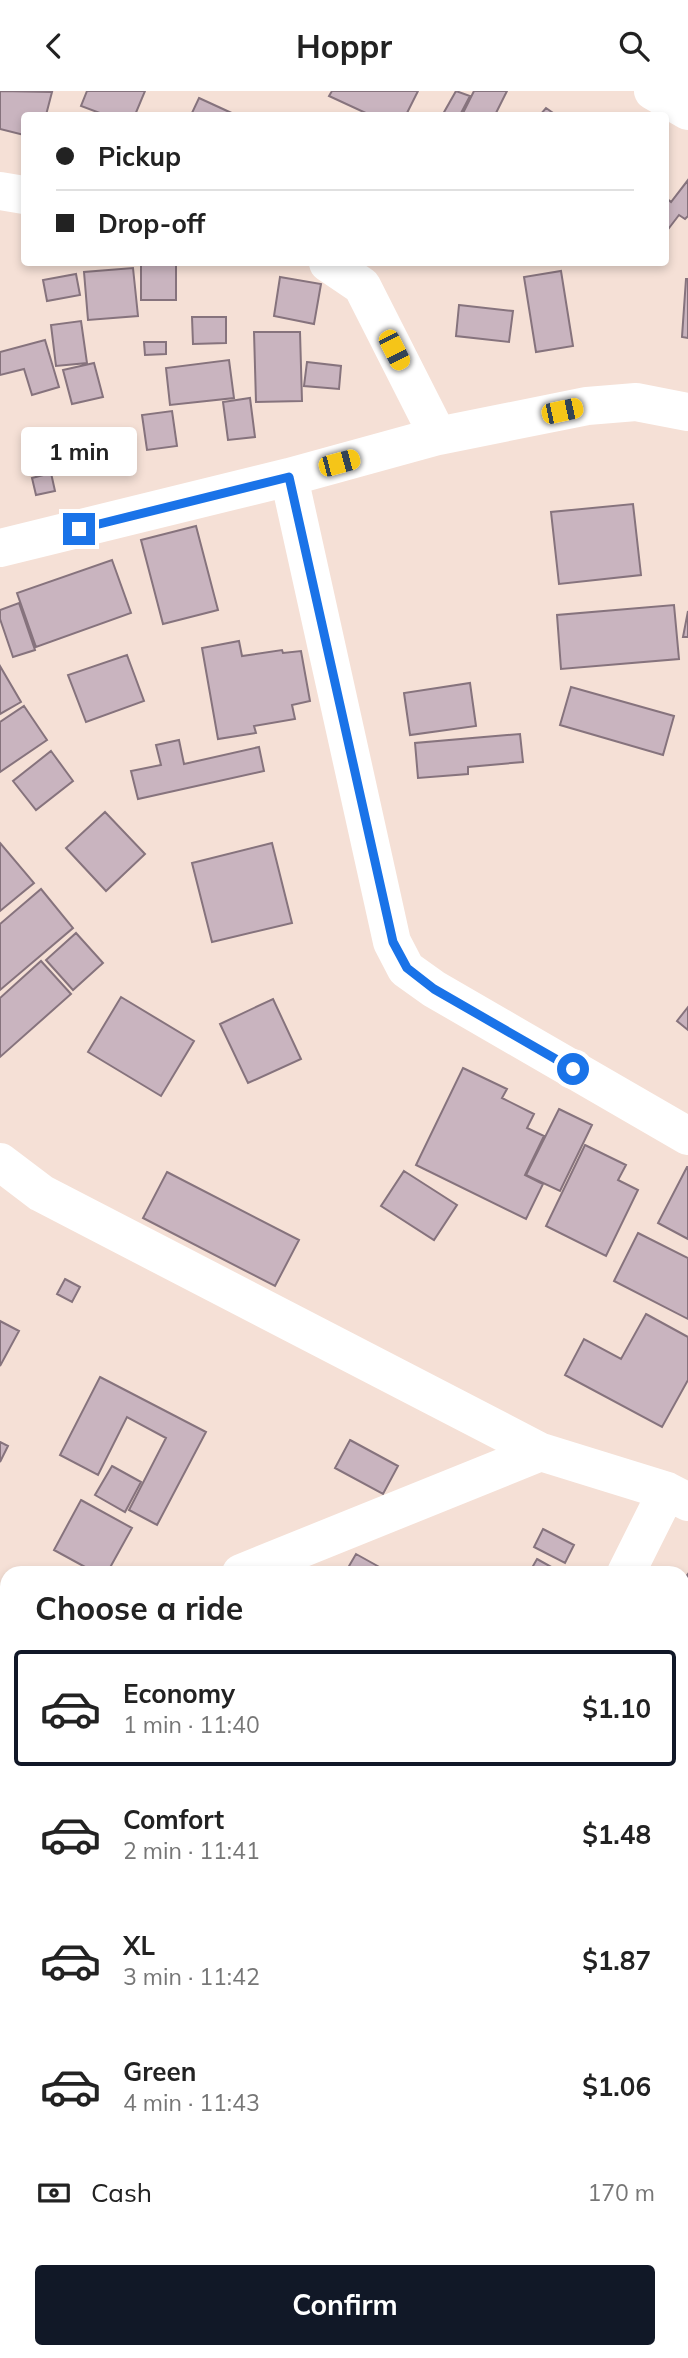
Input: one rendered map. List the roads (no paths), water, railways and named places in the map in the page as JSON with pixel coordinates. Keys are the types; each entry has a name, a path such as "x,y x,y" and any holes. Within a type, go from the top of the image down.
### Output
{"street":[{"path":"653,91 688,111"},
{"path":"0,191 21,194"},
{"path":"332,266 362,286 438,436"},
{"path":"0,548 289,477 438,436 587,406 636,402 688,412"},
{"path":"289,477 393,942 407,968 434,989 688,1136"},
{"path":"0,1162 41,1193 541,1452 678,1496 631,1566"},
{"path":"258,1566 541,1452"}]}
